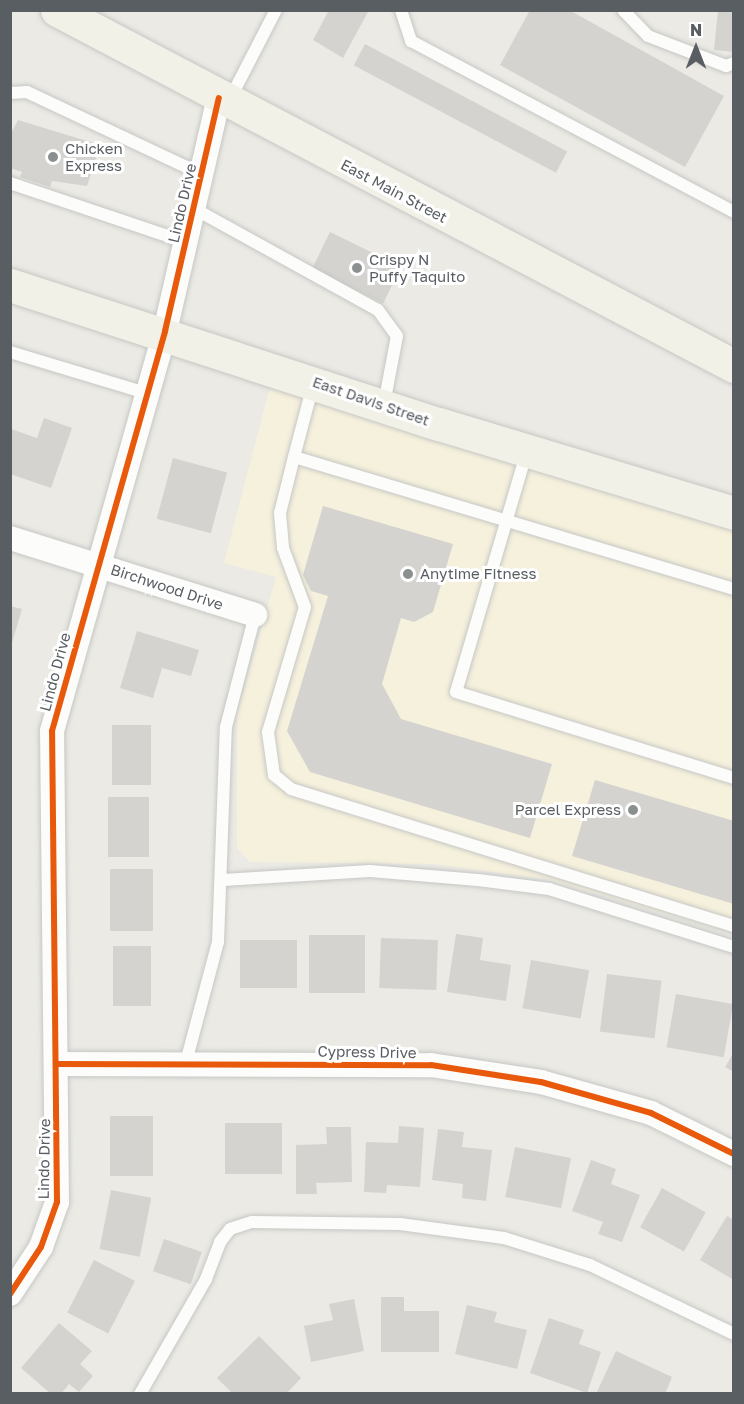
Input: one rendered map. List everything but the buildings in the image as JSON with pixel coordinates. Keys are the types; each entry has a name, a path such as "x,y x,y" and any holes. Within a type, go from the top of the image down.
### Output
{"main road":[{"name":"East Main Street","path":"57,10 223,101 734,366"},
{"name":"East Davis Street","path":"10,285 165,331 383,406 734,513"}],"street":[{"name":"Lindo Drive","path":"10,1294 41,1247 57,1202 52,731 96,564 165,331 201,174 223,101"},
{"name":"Birchwood Drive","path":"10,538 255,615"},
{"name":"Cypress Drive","path":"56,1064 186,1062 431,1065 541,1082 651,1113 734,1154"}],"lane":[{"path":"223,101 276,10"},
{"path":"401,10 411,41 734,212"},
{"path":"623,10 648,36 726,66 734,63"},
{"path":"10,93 27,92 201,174"},
{"path":"10,183 185,242"},
{"path":"193,208 378,310 397,336 383,406"},
{"path":"10,352 146,393"},
{"path":"314,382 280,513 283,548 305,607 268,732 274,774 291,789 734,926"},
{"path":"527,451 456,692 734,777"},
{"path":"294,457 506,523 734,589"},
{"path":"186,1062 218,942 223,880 226,727 255,615"},
{"path":"223,880 370,872 478,880 549,889 734,947"},
{"path":"140,1394 206,1279 220,1242 230,1229 252,1222 400,1224 504,1238 590,1265 734,1334"}],"shaded area":[{"path":"271,383 733,513 733,933 545,879 434,864 250,862 237,848 237,716 276,577 224,563"}],"cycle path":[{"path":"10,1294 41,1247 57,1202 52,731 165,331 219,98"},
{"path":"56,1064 431,1065 541,1082 651,1113 734,1154"}],"place":[{"name":"Chicken Express","path":"53,157"},
{"name":"Crispy N Puffy Taquito","path":"357,268"},
{"name":"Anytime Fitness","path":"408,574"},
{"name":"Parcel Express","path":"633,810"}]}
